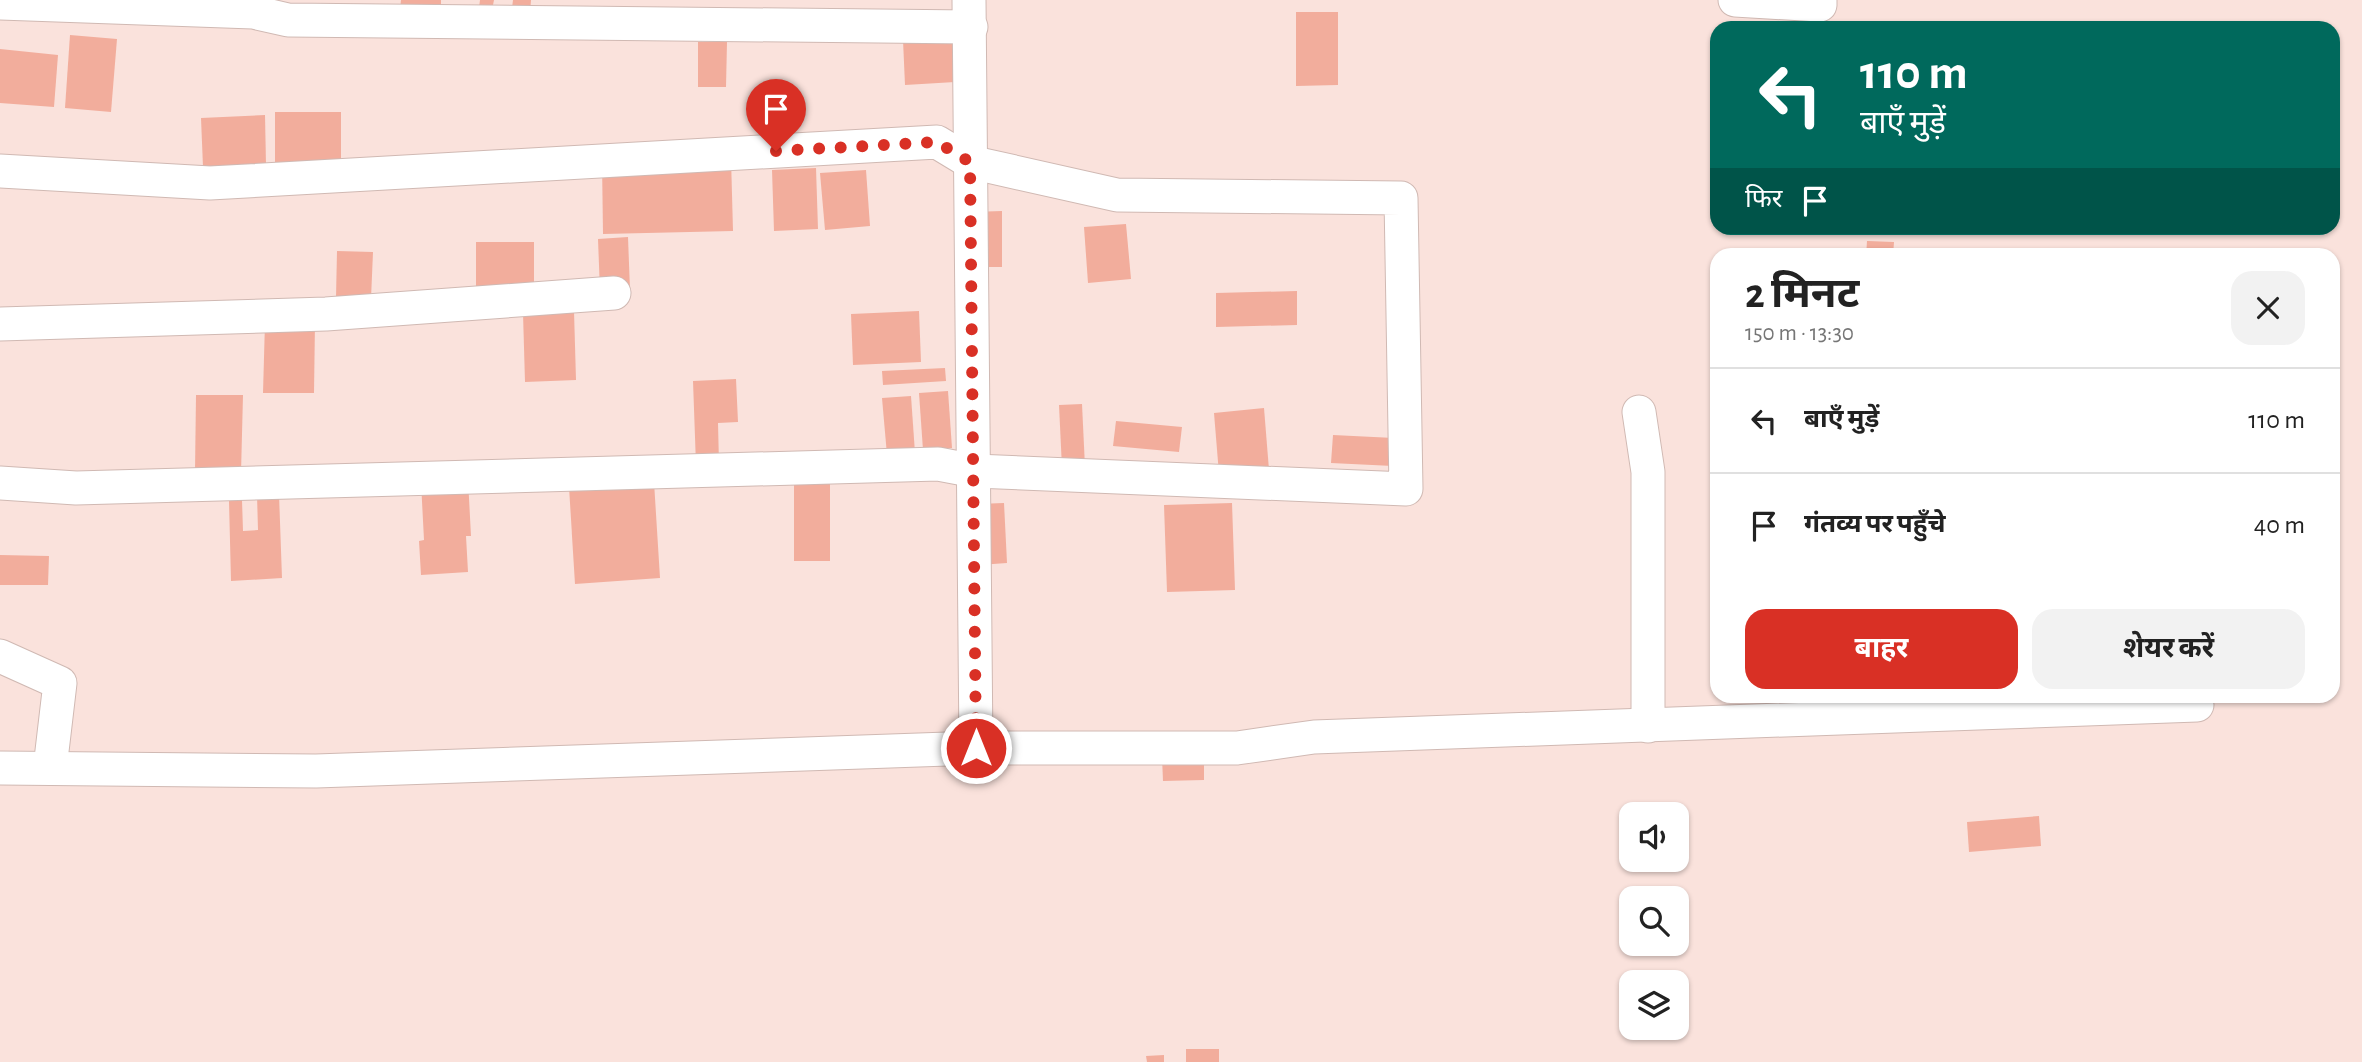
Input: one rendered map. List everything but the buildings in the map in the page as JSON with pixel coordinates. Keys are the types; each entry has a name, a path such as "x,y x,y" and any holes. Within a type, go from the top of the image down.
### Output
{"street":[{"path":"1735,0 1820,5 1821,0"},
{"path":"0,3 253,12 288,20 970,14 976,748"},
{"path":"0,171 210,183 937,142 970,162 1117,195 1401,198 1406,489 975,471 938,464 76,488 0,483"},
{"path":"0,324 326,314 614,293"},
{"path":"1639,412 1648,472 1648,726"},
{"path":"0,656 60,683 50,768"},
{"path":"0,768 316,771 976,748 1237,748 1314,737 2197,705"}],"route":[{"path":"776,151 937,142 970,162 976,748"}]}
